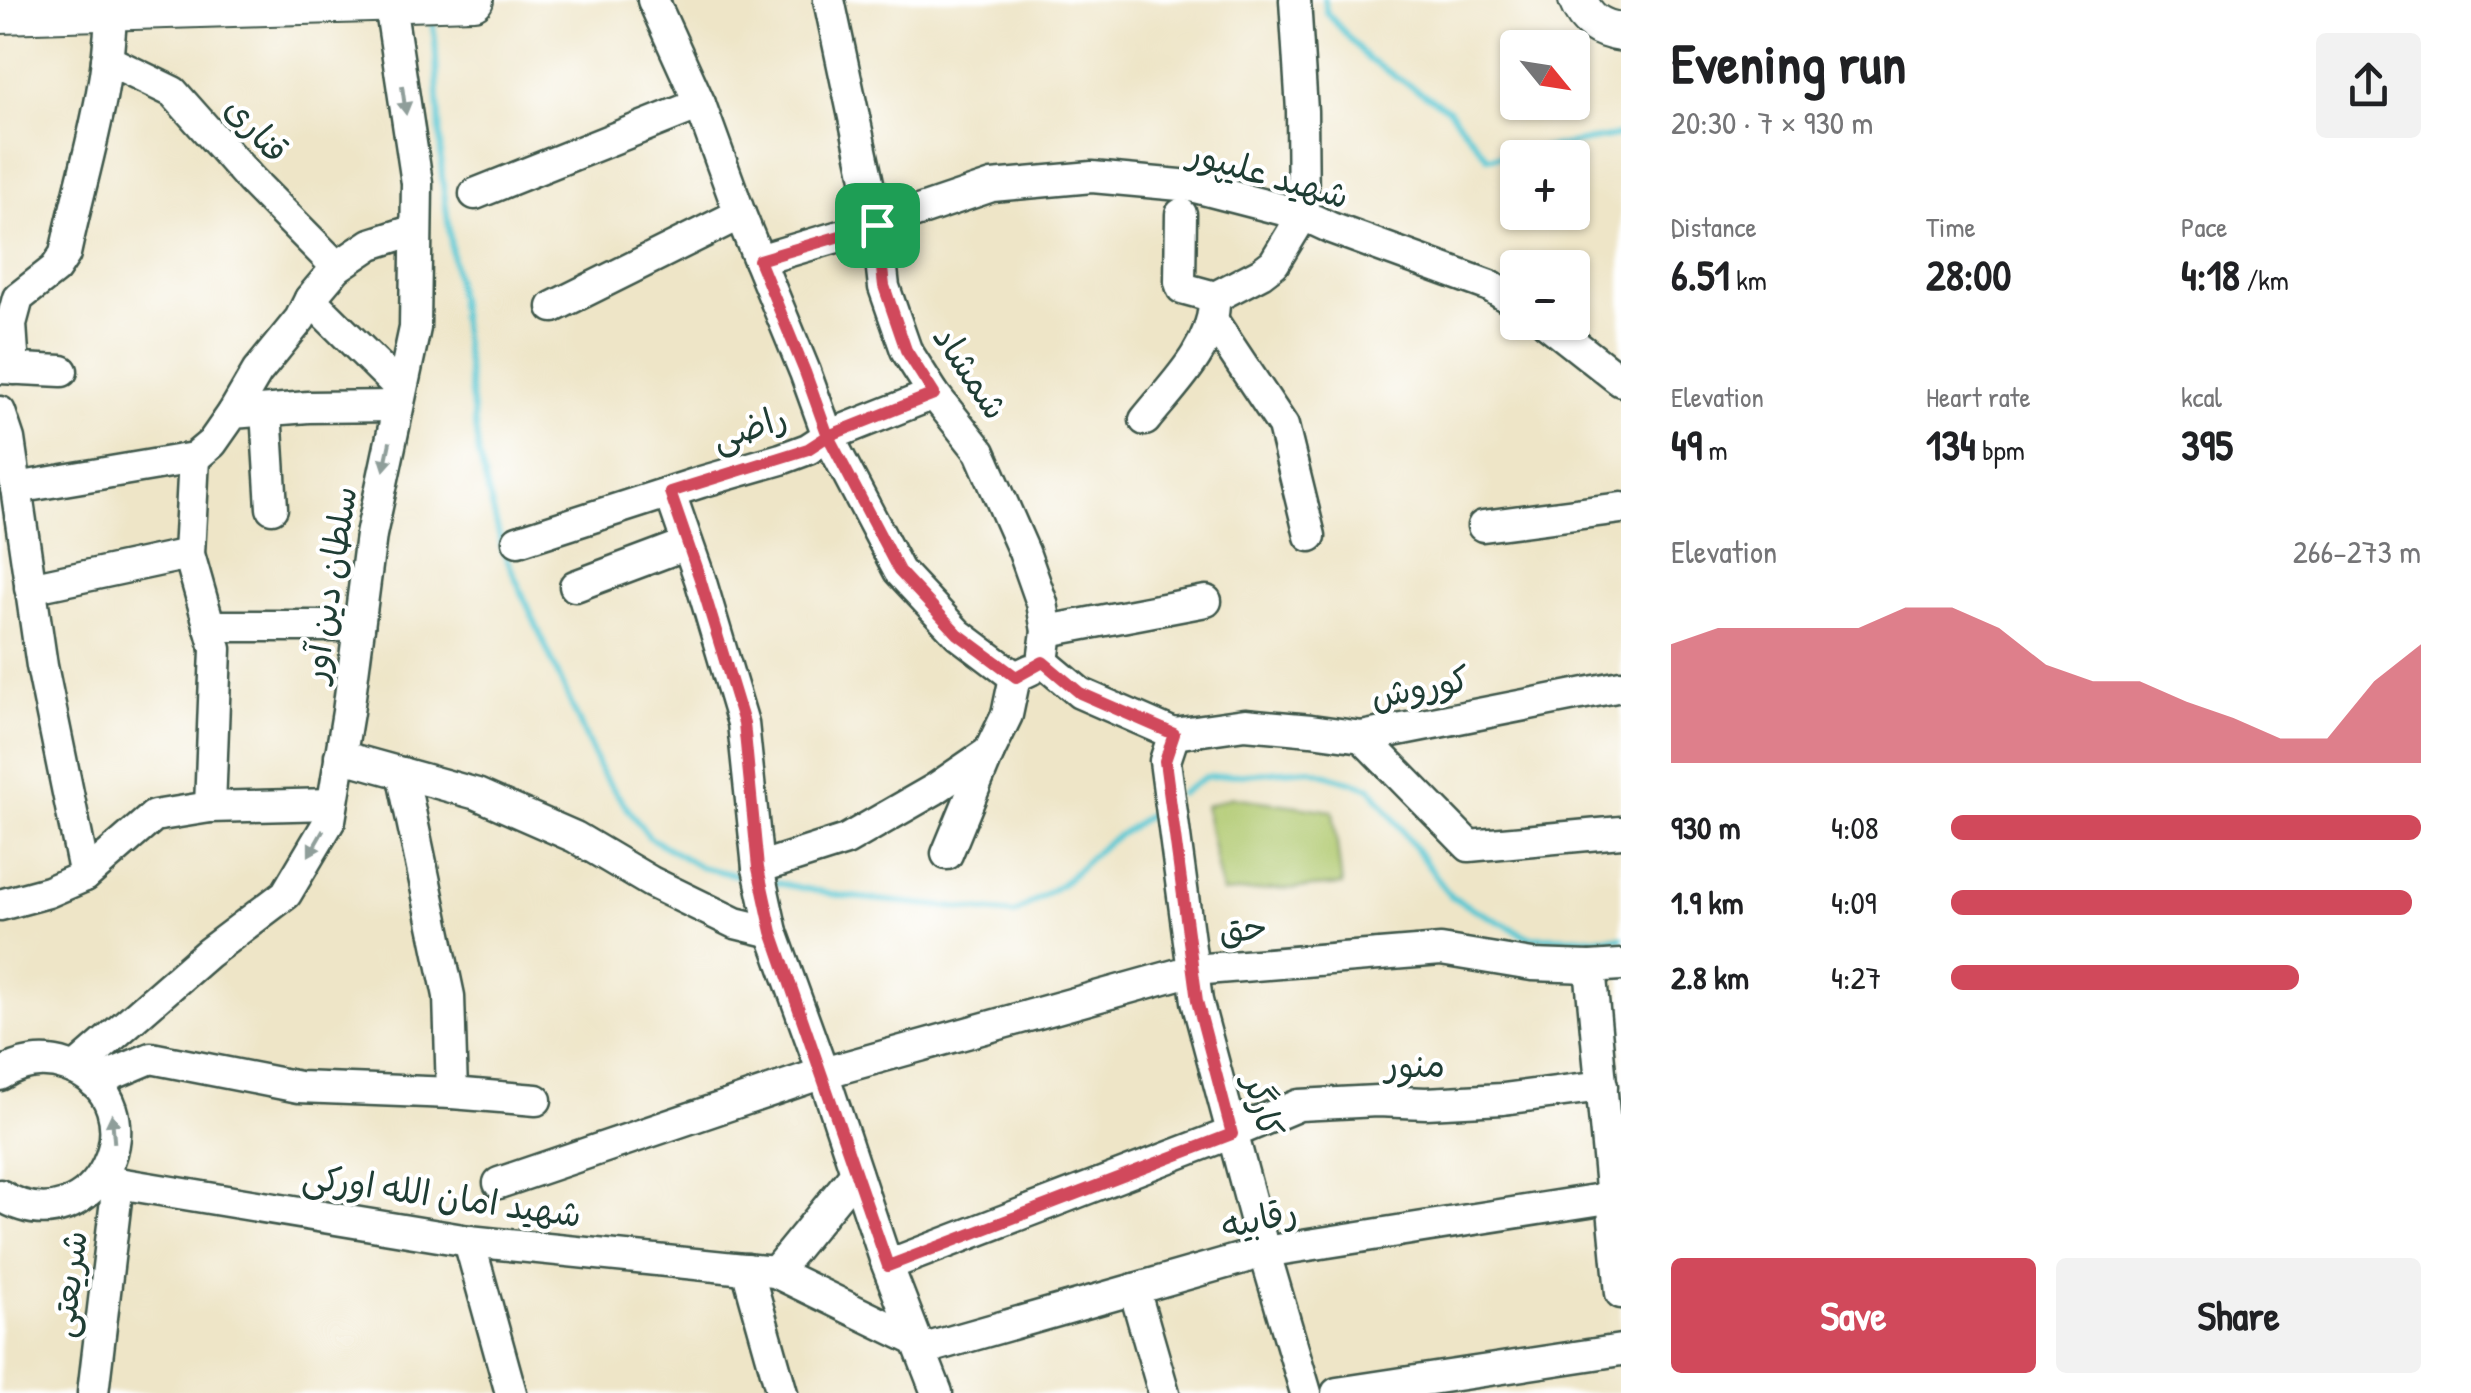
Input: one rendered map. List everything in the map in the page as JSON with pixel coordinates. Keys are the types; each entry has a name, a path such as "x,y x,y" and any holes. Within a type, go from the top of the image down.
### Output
{"main road":[{"path":"0,14 257,3 474,0"},
{"path":"1578,0 1592,22 1621,32"}],"street":[{"name":"راضی","path":"518,540 781,459 828,436 700,104 653,0"},
{"name":"شمشاد","path":"829,0 877,225 884,286 906,350 934,394 980,452 1024,552 1042,603 1047,631 1043,662"},
{"path":"1145,420 1200,349 1214,309 1274,263 1303,215 1295,0"},
{"name":"سلطان دین آور","path":"84,1075 208,953 286,894 330,820 371,535 415,328 417,182 402,3"},
{"path":"62,371 7,368 11,324 18,298 55,268 65,254 103,90 111,11"},
{"name":"قناری","path":"108,60 173,92 251,180 337,267"},
{"path":"475,194 700,104"},
{"name":"شهید علیپور","path":"759,260 992,186 1092,177 1191,186 1303,215 1500,292"},
{"path":"553,307 740,214"},
{"path":"1181,214 1182,288 1214,309 1283,426 1310,536"},
{"path":"16,488 194,458 212,442 257,372 337,267 371,244 415,230"},
{"path":"310,299 399,397"},
{"path":"1573,340 1615,368"},
{"path":"934,394 828,436 899,571 958,634 1016,677"},
{"path":"233,413 399,397"},
{"path":"266,411 272,508"},
{"path":"0,412 9,439 42,666 85,876"},
{"path":"194,458 190,554 216,650 210,807"},
{"path":"670,492 744,723 758,868 772,932 888,1266 938,1393"},
{"path":"1483,526 1621,508"},
{"path":"576,586 687,544"},
{"path":"30,588 190,554"},
{"path":"1047,631 1206,601"},
{"path":"209,626 359,626"},
{"path":"947,854 1007,715 1016,677 1043,662 1080,693 1169,748"},
{"name":"کوروش","path":"1169,748 1246,724 1362,737 1621,686"},
{"path":"1362,737 1468,846 1621,832"},
{"name":"کارگر","path":"1169,748 1175,833 1197,1001 1306,1393"},
{"path":"758,868 846,840 990,752"},
{"path":"340,756 477,794 575,836 651,882 735,923 772,932"},
{"path":"402,773 450,996 452,1094"},
{"path":"0,905 48,892 85,876 154,816 210,807 332,804"},
{"name":"حق","path":"498,1184 823,1073 1193,970 1441,950 1532,965 1621,965"},
{"path":"1590,967 1608,1073 1621,1293"},
{"path":"0,1075 25,1063 42,1061 84,1075 151,1058 299,1087 536,1100"},
{"name":"منور","path":"888,1266 1299,1105 1503,1099 1608,1073"},
{"name":"شریعتی","path":"84,1075 105,1096 116,1132 109,1167 93,1393"},
{"path":"782,1393 761,1270 856,1173"},
{"path":"0,1196 29,1208 48,1209 67,1205 108,1183"},
{"name":"شهید امان الله اورکی","path":"108,1183 469,1241 761,1270 919,1345"},
{"name":"رقابیه","path":"919,1345 1264,1252 1616,1196"},
{"path":"469,1241 511,1393"},
{"path":"1134,1289 1164,1393"},
{"path":"1337,1393 1621,1350"}],"green space":[{"path":"1232,797 1333,811 1342,885 1222,893 1205,806"}],"waterway":[{"path":"1324,0 1327,13 1369,60 1448,109 1488,158 1621,135"},
{"path":"431,12 442,177 479,456 503,550 602,774 649,837 700,867 750,878"},
{"path":"1180,794 1205,777 1308,769 1371,788 1451,897 1529,937 1621,938"},
{"path":"772,882 842,896 1014,914 1063,883 1104,845 1162,806"}],"route":[{"path":"877,225 759,260 828,436 899,571 958,634 1016,677 1043,662 1080,693 1174,734 1165,761 1197,1001 1232,1134 888,1266 772,932 758,868 744,723 670,492 808,449 828,436 934,394 906,350 884,286 877,225"}]}
